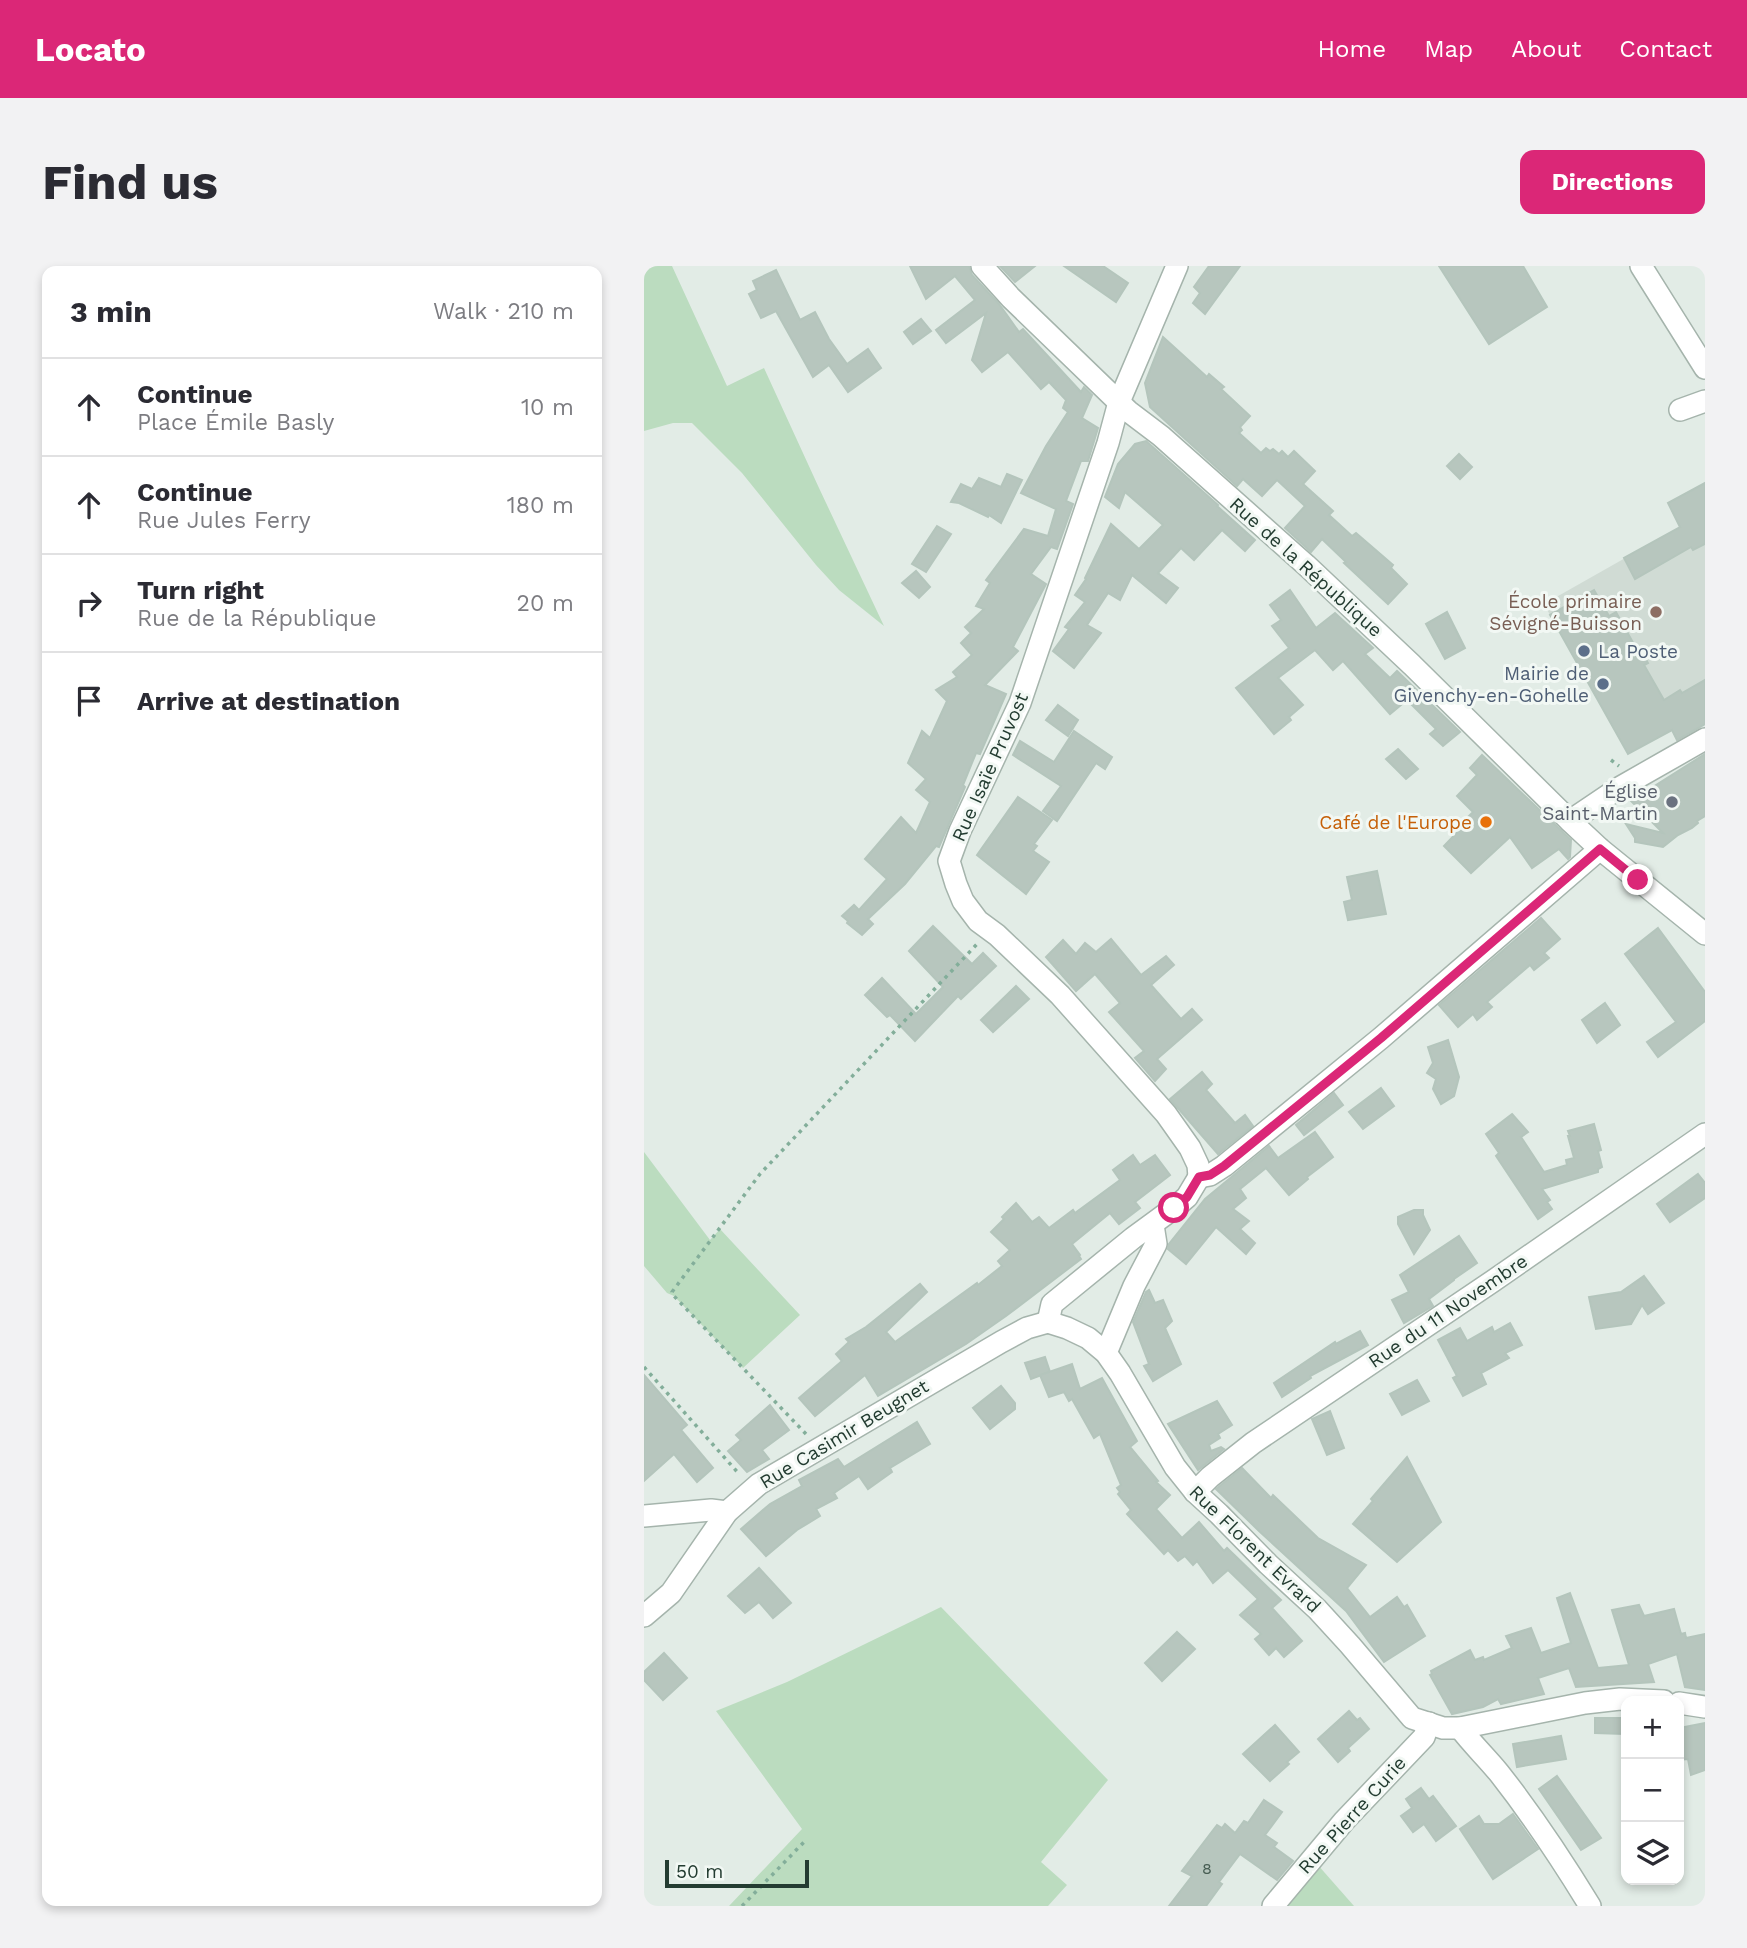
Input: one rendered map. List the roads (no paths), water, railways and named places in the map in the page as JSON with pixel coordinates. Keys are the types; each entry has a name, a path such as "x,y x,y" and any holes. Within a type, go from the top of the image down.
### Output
{"street":[{"name":"Rue de la République","path":"982,266 1011,298 1119,402 1306,565 1575,817 1600,849 1705,934"},
{"name":"Rue Isaïe Pruvost","path":"1177,266 1119,402 1108,443 1020,703 960,831 949,861 963,901 978,920 1060,995 1166,1114 1190,1148 1198,1165 1199,1177"},
{"path":"1642,266 1705,368"},
{"path":"1680,410 1705,401"},
{"path":"1575,817 1619,788 1705,739"},
{"path":"1048,1322 1052,1304 1187,1197 1199,1177 1210,1175 1245,1149 1381,1038 1600,849"},
{"name":"Rue du 11 Novembre","path":"1195,1492 1200,1485 1253,1443 1705,1134"},
{"path":"1106,1353 1134,1286 1156,1244 1153,1225"},
{"name":"Rue Florent Evrard","path":"1048,1322 1088,1338 1106,1353 1175,1467 1195,1492 1317,1609 1421,1721"},
{"name":"Rue Casimir Beugnet","path":"644,1616 671,1593 727,1512 753,1489 1018,1333 1048,1322"},
{"path":"644,1516 711,1510 727,1512"},
{"path":"1421,1721 1443,1728 1460,1728 1584,1703 1621,1699"},
{"path":"1684,1704 1705,1707"},
{"name":"Rue Pierre Curie","path":"1273,1906 1344,1821 1424,1737 1421,1721"},
{"path":"1460,1728 1497,1771 1563,1861 1590,1906"}],"place":[{"name":"École primaire Sévigné-Buisson","path":"1656,612"},
{"name":"La Poste","path":"1584,651"},
{"name":"Mairie de Givenchy-en-Gohelle","path":"1603,684"},
{"name":"Église Saint-Martin","path":"1672,802"},
{"name":"Café de l'Europe","path":"1486,822"}]}
